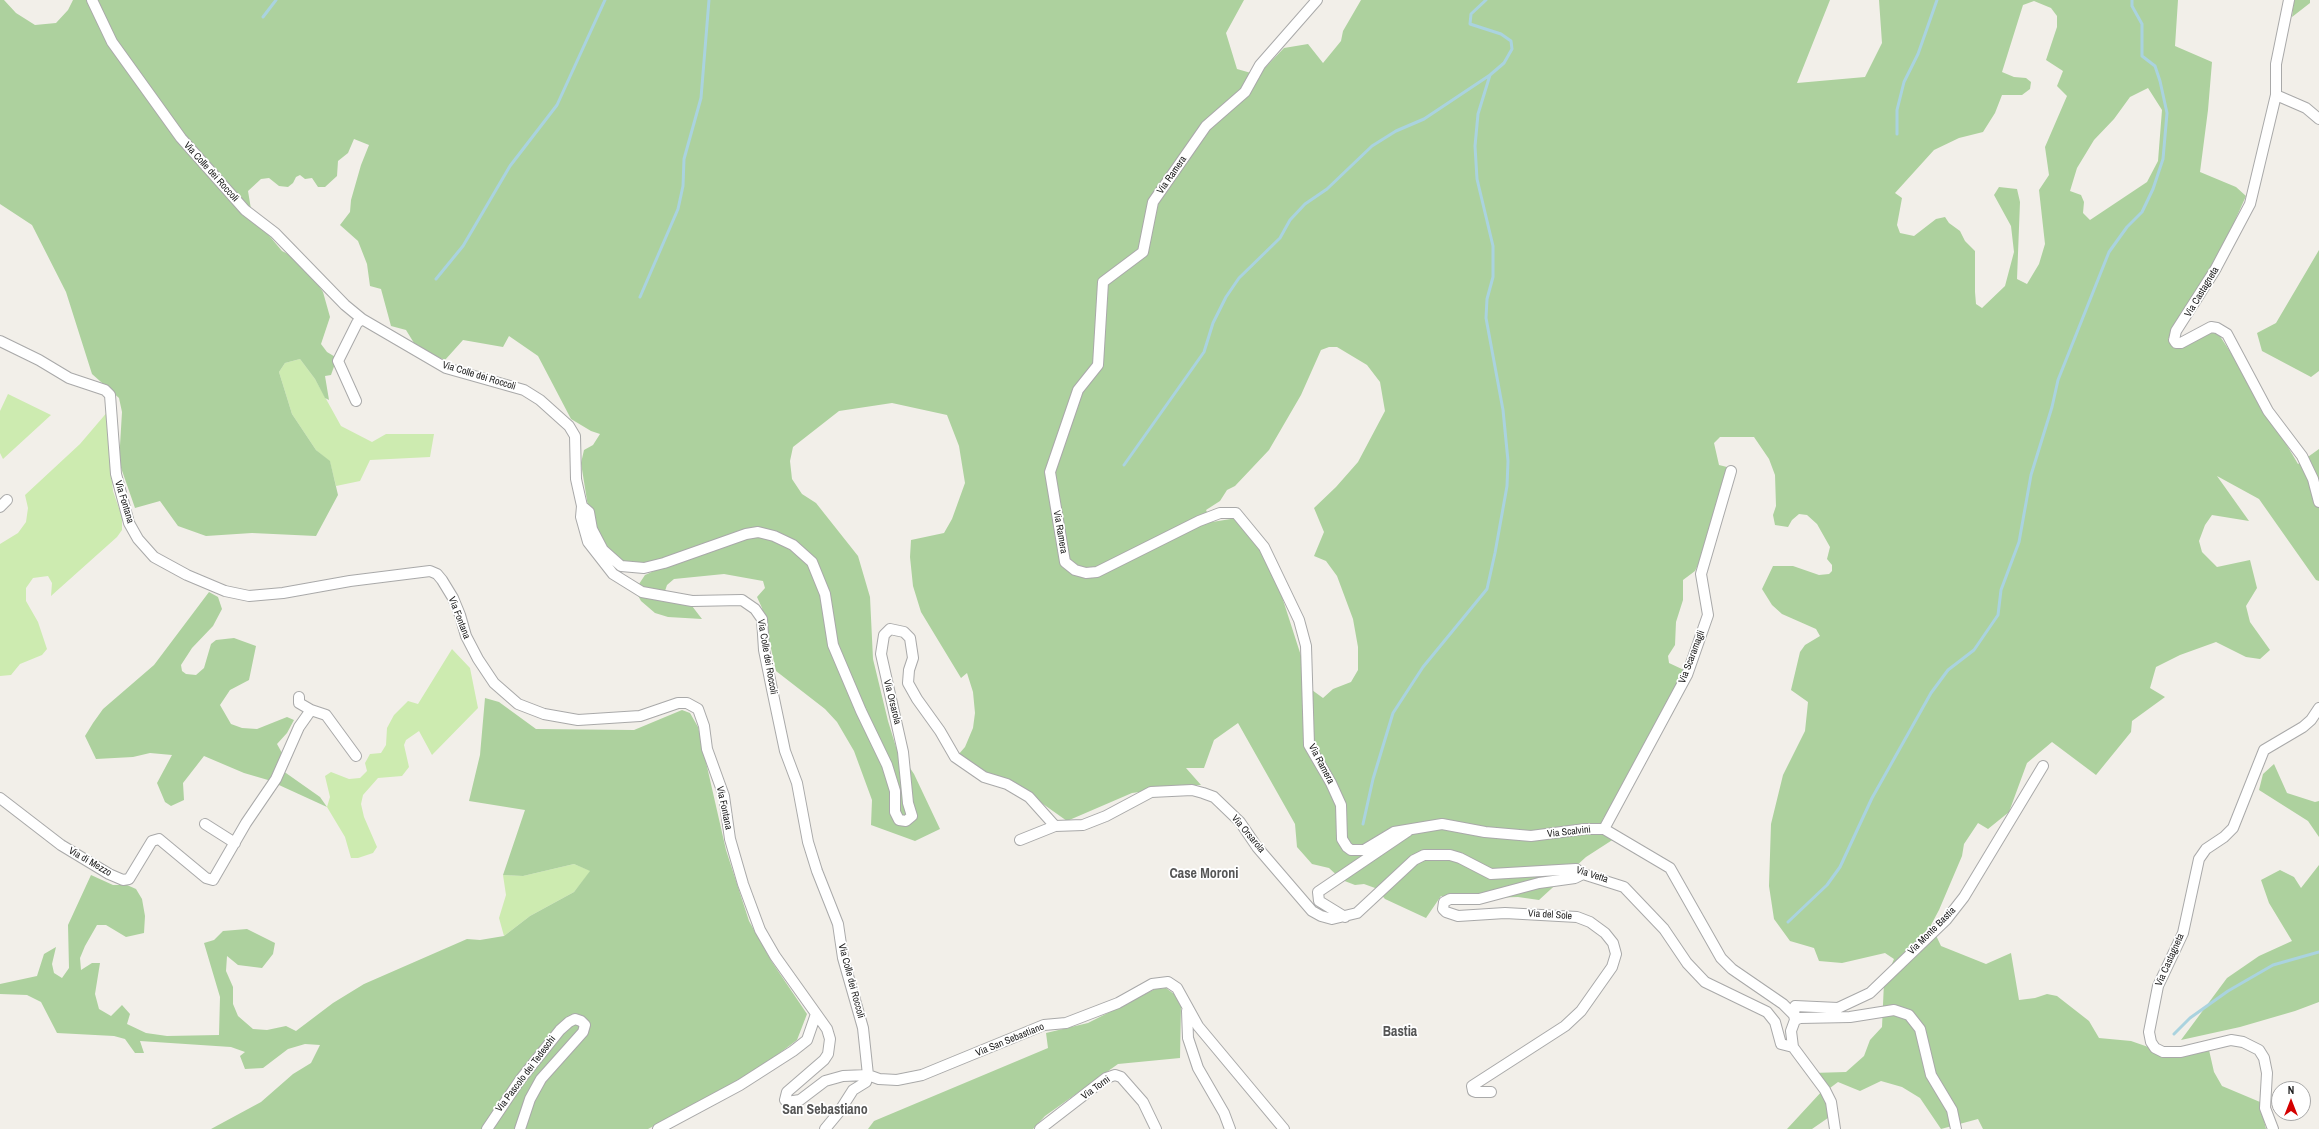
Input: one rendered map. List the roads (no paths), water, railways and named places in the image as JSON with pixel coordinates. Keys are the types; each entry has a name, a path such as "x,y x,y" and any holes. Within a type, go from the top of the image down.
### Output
{"street":[{"name":"Via Ramera","path":"1317,0 1260,65 1245,92 1206,126 1153,202 1144,252 1103,282 1098,365 1078,390 1050,472 1065,562 1075,570 1086,573 1097,572 1199,521 1220,513 1236,513 1264,547 1300,620 1306,646 1307,726 1309,745 1331,783 1341,805 1343,842 1351,850 1364,850 1394,832 1409,830"},
{"name":"Via Castagneta","path":"2290,0 2276,64 2276,95 2250,204 2215,270 2176,331 2174,340 2176,343 2181,344 2211,327 2217,328 2227,334 2268,411 2302,456 2313,479 2319,502"},
{"name":"Via Colle dei Roccoli","path":"93,1 112,42 181,138 245,210 275,233 345,305 362,319 446,368 524,390 540,400 573,431 577,484 582,506 580,517 591,546 613,574 636,590 692,601 742,600 755,609 762,619 766,662 785,751 797,783 808,842 817,872 838,924 842,958 860,1011 868,1075"},
{"path":"2276,95 2306,108 2319,119"},
{"path":"356,401 338,361 357,322 362,319"},
{"name":"Via Fontana","path":"0,341 39,360 69,378 105,390 110,395 116,474 129,524 138,539 154,557 187,575 225,591 248,596 283,593 350,581 430,571 437,574 453,598 466,636 478,659 494,683 518,704 544,714 578,720 640,716 678,703 687,703 698,709 704,726 707,749 724,796 730,839 743,884 760,930 775,956 825,1027"},
{"name":"Via Scaramagli","path":"1604,829 1687,675 1708,615 1701,574 1731,471"},
{"name":"Via Orsarola","path":"582,506 589,512 592,529 603,550 621,566 644,568 686,556 746,534 758,532 774,536 793,545 812,562 825,594 833,645 861,711 887,765 895,790 895,812 900,820 906,821 912,816 908,803 903,752 881,654 884,635 890,629 904,632 910,638 913,658 909,670 908,683 917,700 940,731 955,757 984,777 1007,784 1029,797 1055,826 1083,825 1106,816 1150,792 1192,790 1203,793 1214,797 1240,822 1257,846 1312,911 1321,916"},
{"path":"299,697 299,702 311,710 326,715 356,756"},
{"name":"Via Castagneta","path":"2273,1129 2265,1108 2267,1073 2264,1058 2259,1050 2243,1042 2231,1040 2181,1052 2163,1052 2155,1048 2151,1042 2149,1032 2158,986 2183,933 2199,859 2206,849 2220,841 2233,828 2264,750 2303,727 2311,720 2319,708"},
{"name":"Via di Mezzo","path":"0,798 61,846 109,874 123,880 131,877 154,839 163,841 210,880 214,879 276,779 299,726 311,710"},
{"name":"Via Monte Bastia","path":"1795,1018 1795,1006 1838,1008 1870,993 1942,924 1964,897 2043,766"},
{"path":"205,824 235,843"},
{"name":"Via Scalvini","path":"1345,917 1318,901 1318,892 1409,830 1436,824 1452,824 1486,832 1531,836 1585,829 1604,829 1670,868 1721,958 1732,969 1783,1004 1795,1018"},
{"path":"1020,840 1055,826"},
{"name":"Via Vetta","path":"1321,916 1332,919 1357,913 1414,860 1424,855 1450,855 1460,858 1491,874 1576,869 1583,874 1624,887 1664,929 1687,962 1705,982 1767,1012 1775,1022 1781,1044 1793,1047"},
{"name":"Via del Sole","path":"1491,1092 1476,1092 1473,1091 1472,1086 1565,1026 1581,1011 1612,967 1616,954 1613,943 1605,933 1590,922 1577,917 1505,913 1458,916 1446,912 1443,909 1444,902 1450,899 1479,899 1539,883 1575,878 1583,874"},
{"name":"Via San Sebastiano","path":"825,1027 830,1039 828,1054 824,1060 787,1092 785,1100 792,1103 800,1100 825,1081 843,1076 868,1075 897,1080 922,1075 1044,1025 1066,1023 1118,1003 1152,984 1168,982 1177,988 1187,1009 1198,1026 1284,1129"},
{"path":"1187,1009 1188,1038 1198,1068 1224,1112 1230,1129"},
{"path":"1835,1129 1831,1102 1825,1090 1793,1047 1791,1031 1795,1018 1850,1018 1894,1010 1909,1015 1920,1029 1931,1075 1952,1110 1956,1129"},
{"path":"658,1129 740,1085 793,1051 807,1040 816,1014"},
{"name":"Via Pascolo dei Tedeschi","path":"487,1129 520,1080 560,1030 569,1022 581,1020 585,1025 583,1032 541,1079 530,1099 520,1129"},
{"path":"825,1129 839,1112 853,1090 866,1082 868,1075"},
{"name":"Via Torni","path":"1040,1129 1106,1078 1115,1075 1120,1077 1143,1102 1156,1129"}],"waterway":[{"path":"263,17 276,0"},
{"path":"436,279 463,246 510,166 557,105 605,0"},
{"path":"640,297 678,209 683,186 684,159 701,98 709,0"},
{"path":"1124,465 1204,352 1213,323 1226,297 1239,278 1280,238 1290,220 1305,204 1327,189 1372,146 1396,131 1424,119 1490,75 1504,63 1512,49 1511,41 1501,34 1470,24 1471,14 1486,0"},
{"path":"1897,134 1897,110 1904,82 1918,54 1937,0"},
{"path":"1788,922 1827,885 1840,867 1872,798 1931,693 1948,670 1974,650 1998,615 2001,590 2019,542 2031,475 2052,407 2058,380 2109,252 2127,227 2142,212 2153,189 2163,159 2167,113 2155,66 2142,56 2142,24 2132,6 2132,0"},
{"path":"1363,824 1373,779 1393,713 1423,667 1487,589 1507,486 1508,461 1503,410 1486,318 1487,299 1493,277 1493,246 1477,179 1475,146 1478,114 1490,75"},
{"path":"2174,1034 2190,1018 2228,991 2273,965 2319,952"}],"district":[{"name":"Case Moroni","path":"1204,874"},
{"name":"Bastia","path":"1400,1032"},
{"name":"San Sebastiano","path":"825,1110"}]}
